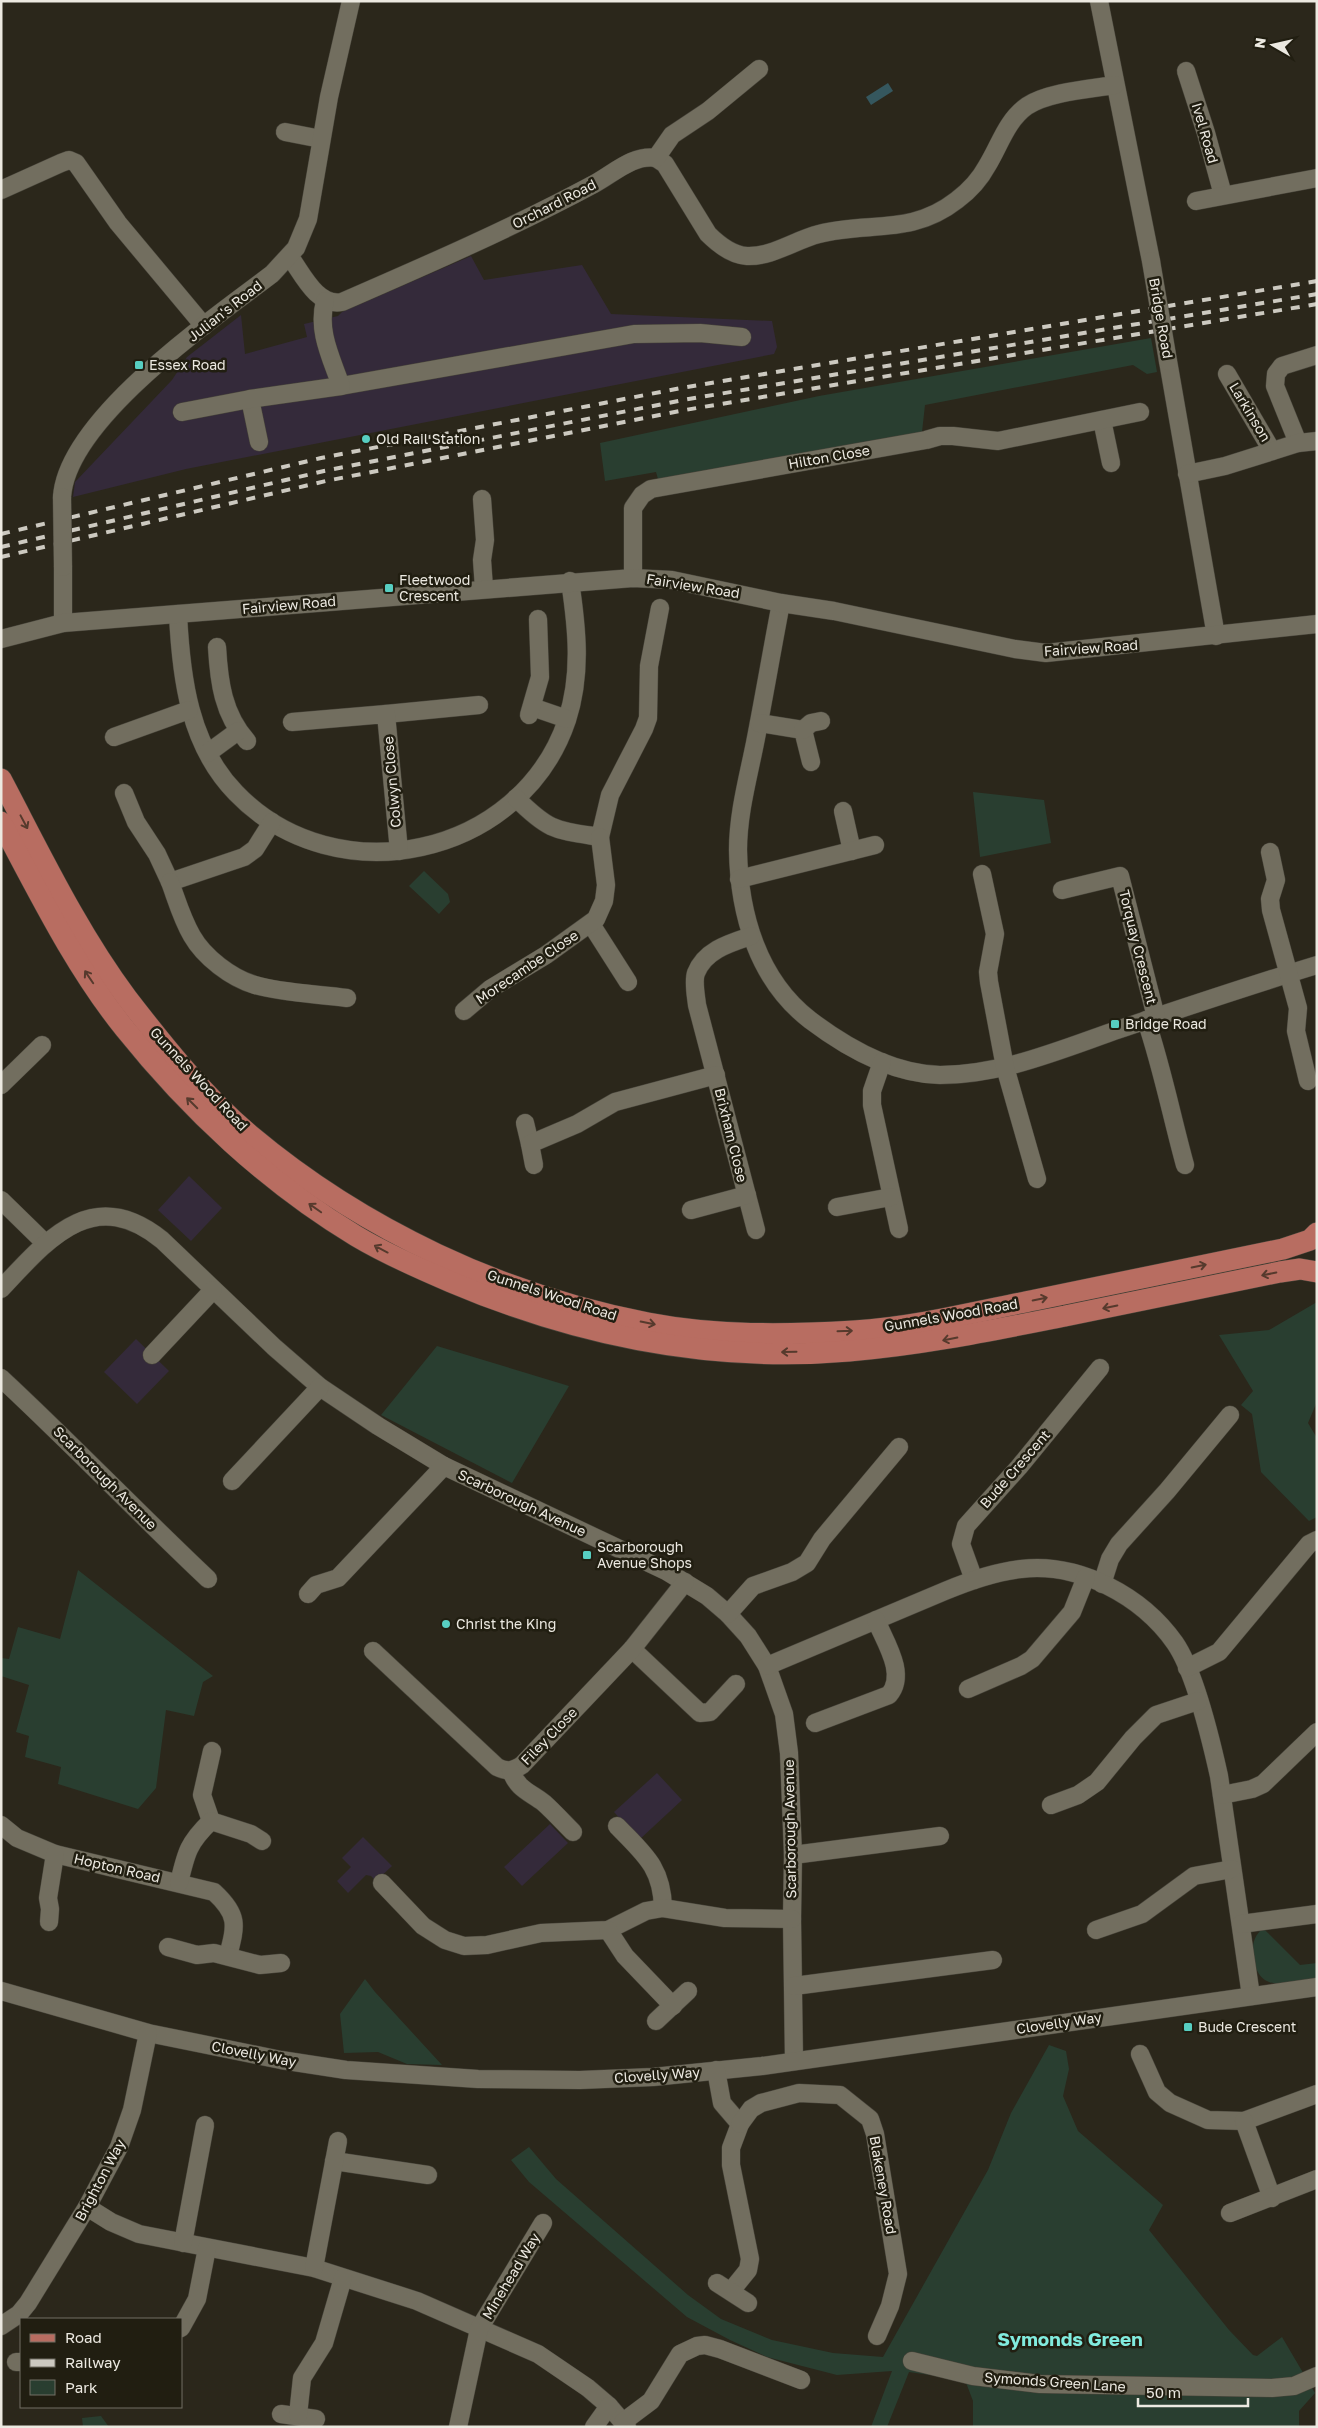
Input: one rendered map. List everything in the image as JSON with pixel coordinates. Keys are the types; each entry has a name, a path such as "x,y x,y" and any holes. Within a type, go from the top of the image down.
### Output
{"main road":[{"name":"Gunnels Wood Road","path":"1,779 81,928 125,995 184,1068 250,1135 324,1190 381,1225 430,1250 495,1279 567,1303 615,1316 669,1326 775,1334 857,1331 932,1321 1283,1249 1310,1240 1317,1234"},
{"name":"Gunnels Wood Road","path":"1,822 46,906 86,973 124,1028 189,1100 224,1135 311,1205 356,1236 406,1262 476,1292 548,1319 617,1337 674,1346 773,1353 846,1352 942,1341 1280,1272 1300,1269 1317,1272"}],"street":[{"name":"Julian's Road","path":"63,623 62,497 69,469 101,420 144,375 272,274 290,256 301,240 308,219 328,97 351,1"},
{"name":"Bridge Road","path":"1099,1 1151,261 1216,636"},
{"path":"759,69 708,110 672,135 656,158 665,164 708,234 716,243 731,252 746,256 765,254 818,234 843,229 902,225 938,212 957,200 974,184 987,167 1007,127 1026,107 1051,96 1115,85"},
{"name":"Ivel Road","path":"1186,71 1223,195"},
{"path":"284,132 321,138"},
{"name":"Orchard Road","path":"325,301 342,302 492,235 595,184 635,160 644,157 656,158"},
{"path":"1,190 61,162 69,160 76,163 118,223 204,326"},
{"path":"1196,201 1317,178"},
{"path":"290,256 314,290 325,301 322,313 322,332 341,386"},
{"path":"182,412 250,398 341,386 634,334 700,333 742,337"},
{"path":"1298,443 1274,386 1276,374 1282,366 1317,355"},
{"name":"Larkinson","path":"1227,374 1272,451"},
{"path":"250,398 259,442"},
{"name":"Hilton Close","path":"633,578 634,508 642,495 651,489 940,436 998,441 1140,412"},
{"path":"1102,420 1111,463"},
{"name":"Larkinson","path":"1187,474 1225,466 1298,443 1317,441"},
{"path":"482,499 486,540 482,560 484,588"},
{"name":"Fairview Road","path":"1,639 63,623 570,581 633,578 672,580 781,603 834,611 1015,649 1046,653 1317,624"},
{"path":"178,614 184,688 189,710 208,753 236,793 272,822 314,842 346,851 398,851 449,840 492,817 516,798 546,762 567,719 576,686 578,650 570,581"},
{"name":"Torquay Crescent","path":"781,603 739,828 739,879 743,909 751,936 767,971 789,1002 824,1030 855,1051 882,1062 938,1075 1005,1067 1317,965"},
{"name":"Morecambe Close","path":"464,1011 490,989 546,955 590,924 602,908 606,893 600,837 610,795 648,718 649,666 660,608"},
{"path":"538,619 540,677 530,711 567,719"},
{"path":"208,753 242,736 221,690 217,647"},
{"path":"292,722 480,705"},
{"path":"114,736 189,710"},
{"name":"Colwyn Close","path":"386,714 398,851"},
{"path":"803,730 811,723 821,721"},
{"path":"759,723 803,730"},
{"path":"803,730 811,762"},
{"path":"124,793 136,822 157,854 170,882 182,919 193,938 206,954 228,971 256,985 347,998"},
{"path":"516,798 547,825 562,830 600,837"},
{"path":"842,811 852,851"},
{"path":"170,882 244,857 255,849 272,822"},
{"path":"739,879 875,845"},
{"path":"1270,852 1276,880 1270,899 1271,910 1290,973 1298,1008 1296,1031 1308,1081"},
{"path":"982,874 995,934 988,972 989,982 1005,1067 1037,1179"},
{"name":"Torquay Crescent","path":"1062,890 1120,876 1185,1165"},
{"name":"Morecambe Close","path":"590,924 628,982"},
{"name":"Brixham Close","path":"751,936 726,943 706,957 696,974 696,1005 756,1230"},
{"path":"1,1085 42,1046"},
{"path":"882,1062 872,1091 872,1106 899,1229"},
{"name":"Brixham Close","path":"530,1144 577,1124 615,1102 716,1075"},
{"path":"525,1123 534,1165"},
{"name":"Brixham Close","path":"691,1210 747,1195"},
{"path":"837,1207 891,1197"},
{"path":"1,1200 45,1243"},
{"name":"Scarborough Avenue","path":"1,1289 45,1243 67,1226 89,1218 112,1216 133,1221 147,1228 162,1240 320,1387 391,1435 444,1466 685,1582 728,1614 748,1636 767,1666 784,1714 789,1753 793,1855 794,1986 792,2040 794,2061"},
{"path":"152,1355 214,1290"},
{"name":"Bude Crescent","path":"974,1580 961,1544 966,1526 1020,1467 1100,1368"},
{"name":"Scarborough Avenue","path":"1,1378 116,1487 150,1524 208,1579"},
{"path":"232,1481 320,1387"},
{"path":"968,1689 1021,1666 1032,1659 1072,1612 1110,1560 1119,1544 1167,1491 1230,1415"},
{"path":"728,1614 753,1586 792,1572 807,1563 822,1539 899,1447"},
{"name":"Scarborough Avenue","path":"308,1594 316,1585 338,1578 444,1466"},
{"path":"1187,1668 1219,1652 1309,1544 1317,1540"},
{"path":"767,1666 974,1580 1022,1568 1050,1569 1094,1580 1135,1602 1157,1622 1175,1644 1187,1668 1214,1751 1242,1924 1251,1996"},
{"name":"Filey Close","path":"373,1651 497,1767 504,1771 511,1771 522,1765 632,1649 685,1582"},
{"path":"815,1723 889,1695 896,1687 897,1674 876,1620"},
{"path":"632,1649 700,1713 710,1712 736,1684"},
{"path":"1050,1805 1078,1795 1097,1782 1133,1738 1156,1715 1198,1701"},
{"path":"1222,1795 1252,1789 1263,1784 1317,1732"},
{"path":"212,1751 202,1795 211,1821 251,1834 262,1841"},
{"path":"511,1771 515,1782 535,1799 542,1802 573,1832"},
{"name":"Hopton Road","path":"179,1883 185,1857 193,1839 211,1821"},
{"name":"Hopton Road","path":"1,1825 25,1842 56,1854 214,1892 232,1912 235,1926 228,1956"},
{"path":"617,1826 657,1871 662,1887 663,1908"},
{"path":"793,1855 940,1836"},
{"name":"Hopton Road","path":"49,1922 50,1909 48,1898 56,1854"},
{"path":"1096,1930 1142,1914 1194,1876 1232,1869"},
{"path":"382,1884 423,1926 446,1940 464,1946 487,1945 541,1933 608,1930 646,1911 663,1908 725,1918 792,1919"},
{"path":"1242,1924 1317,1914"},
{"path":"608,1930 625,1956 673,2006"},
{"path":"168,1947 197,1954 214,1953 260,1965 282,1963"},
{"path":"794,1986 993,1960"},
{"name":"Clovelly Way","path":"1,1990 148,2033 281,2060 346,2070 433,2076 478,2079 580,2080 653,2077 794,2061 1317,1987"},
{"path":"656,2021 688,1991"},
{"name":"Brighton Way","path":"1,2326 21,2316 110,2168 126,2128 148,2033"},
{"path":"1140,2054 1157,2092 1170,2103 1208,2120 1244,2121 1317,2094"},
{"path":"716,2070 722,2103 740,2124"},
{"name":"Blakeney Road","path":"748,2303 724,2287 748,2270 750,2259 731,2165 731,2148 740,2124 751,2109 761,2103 800,2093 840,2095 870,2119 875,2134 898,2274 890,2306 877,2336"},
{"path":"1244,2121 1272,2198"},
{"path":"184,2243 205,2125"},
{"path":"314,2268 338,2141"},
{"path":"334,2161 428,2175"},
{"path":"1230,2213 1317,2179"},
{"name":"Minehead Way","path":"87,2207 125,2230 314,2268 417,2300 538,2354 560,2368 609,2406 625,2424 651,2401 680,2354 698,2346 720,2349 801,2380"},
{"name":"Minehead Way","path":"458,2427 479,2329 543,2223"},
{"path":"182,2326 197,2299 208,2248"},
{"path":"316,2419 290,2415 302,2378 324,2343 343,2278"},
{"name":"Symonds Green Lane","path":"912,2362 973,2376 1040,2384 1272,2388 1294,2386 1317,2376"},
{"path":"594,2427 609,2406"}],"shaded area":[{"path":"471,256 484,280 582,265 611,314 772,321 777,347 774,354 186,469 73,497 75,482 172,380 187,357 241,315 245,354 307,337 304,324 338,316 342,312"},
{"path":"189,1176 222,1208 191,1241 158,1210"},
{"path":"136,1339 169,1371 137,1404 104,1372"},
{"path":"657,1773 682,1800 639,1840 614,1812"},
{"path":"550,1824 568,1843 522,1886 504,1867"},
{"path":"363,1837 392,1866 376,1881 371,1876 366,1875 348,1893 337,1881 351,1867 342,1858"}],"green space":[{"path":"1151,338 1157,372 1147,374 1133,365 925,405 922,432 658,479 656,472 605,481 600,443 819,396"},
{"path":"973,792 1044,800 1051,843 980,857"},
{"path":"424,871 448,894 450,902 439,914 409,886"},
{"path":"1317,1302 1316,1404 1308,1423 1317,1438 1317,1517 1309,1521 1261,1472 1252,1414 1241,1405 1253,1391 1219,1335 1269,1330"},
{"path":"437,1346 569,1386 512,1483 381,1415"},
{"path":"78,1570 213,1676 203,1682 194,1716 166,1710 156,1788 138,1809 58,1784 61,1767 25,1757 29,1736 16,1732 29,1685 1,1676 1,1658 9,1659 18,1627 60,1639"},
{"path":"1263,1928 1300,1965 1317,1963 1317,1978 1276,1983 1268,1982 1261,1977 1256,1969 1253,1948 1254,1940"},
{"path":"365,1979 442,2065 407,2064 378,2052 344,2053 340,2014"},
{"name":"Symonds Green","path":"1049,2045 1066,2051 1069,2069 1063,2096 1078,2131 1163,2205 1149,2230 1229,2330 1253,2355 1257,2356 1282,2337 1315,2393 1299,2411 1299,2427 973,2427 973,2401 965,2380 909,2372 887,2427 871,2427 892,2371 837,2375 767,2357 687,2317 529,2182 511,2160 529,2147 556,2179 688,2295 721,2319 772,2340 833,2353 883,2357 988,2170 1011,2113"},
{"path":"101,2416 109,2427 83,2427 82,2418"}],"water":[{"path":"888,83 893,91 871,105 866,97"}],"railway":[{"path":"1,534 321,458 681,388 1317,281"},
{"path":"1,547 324,471 683,400 1317,294"},
{"path":"1,557 326,481 685,410 1317,304"}],"place":[{"name":"Essex Road","path":"139,365"},
{"name":"Old Rail Station","path":"366,439"},
{"name":"Fleetwood Crescent","path":"389,588"},
{"name":"Bridge Road","path":"1115,1024"},
{"name":"Scarborough Avenue Shops","path":"587,1555"},
{"name":"Christ the King","path":"446,1624"},
{"name":"Bude Crescent","path":"1188,2027"}],"district":[{"name":"Symonds Green","path":"1070,2339"}]}
